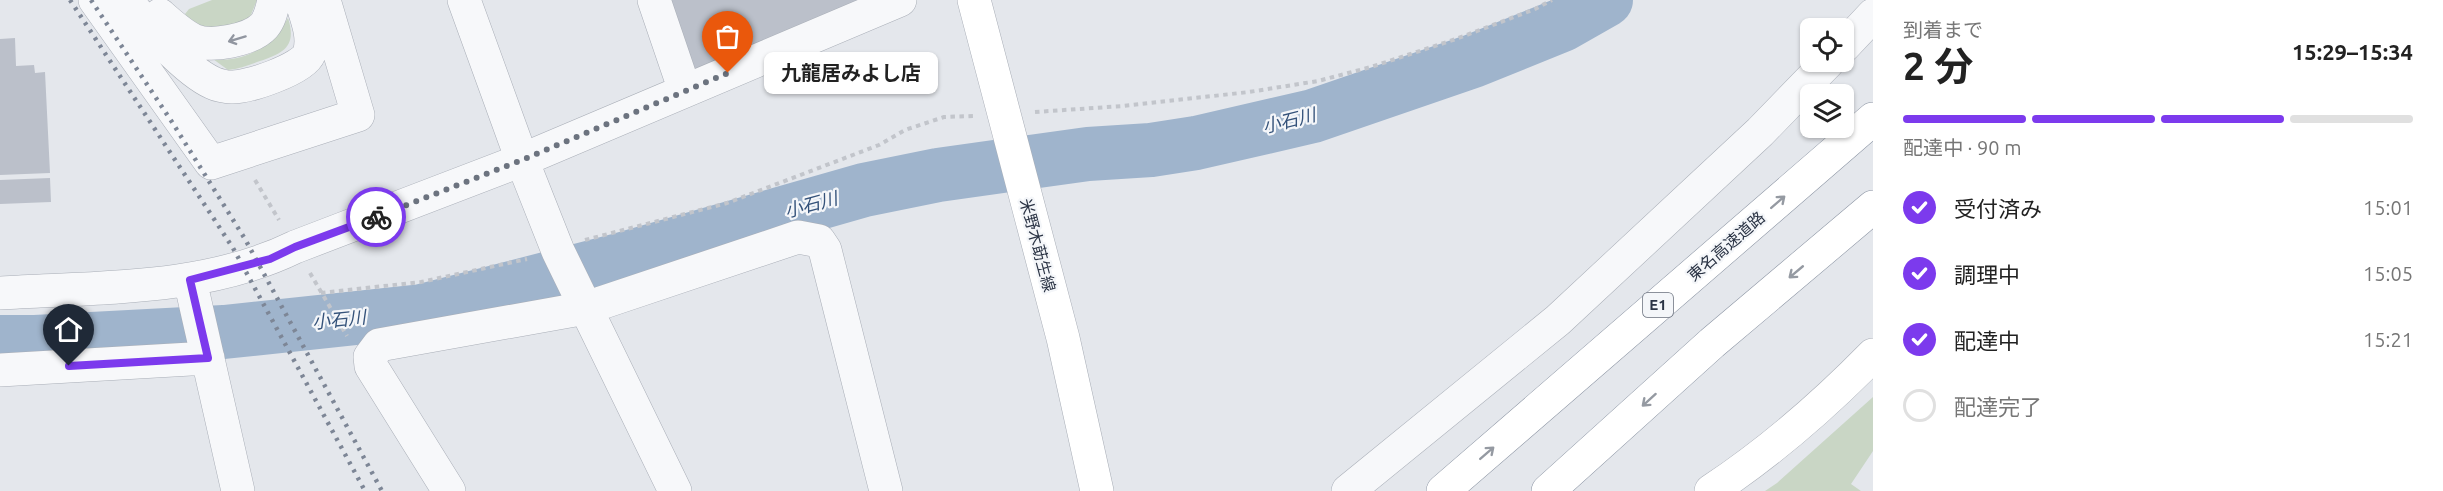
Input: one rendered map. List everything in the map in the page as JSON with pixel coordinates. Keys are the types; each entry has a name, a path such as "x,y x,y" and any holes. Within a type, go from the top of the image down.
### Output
{"main road":[{"name":"米野木莇生線","path":"974,0 1063,338 1097,491"},
{"name":"東名高速道路","path":"1443,491 1873,119"},
{"path":"1548,491 1712,343 1873,207"},
{"path":"1711,491 1750,465 1810,415 1873,355"}],"street":[{"path":"95,0 211,163 358,115 324,0"},
{"path":"140,0 171,26 195,41 216,44 242,38 263,27 272,12 274,0"},
{"path":"140,0 172,40 205,70 219,78 247,74 279,64 296,48 299,26 291,0"},
{"path":"140,0 160,38 187,65 213,83 232,87 295,69 309,55 311,34 301,0"},
{"path":"464,0 522,160 558,250 675,491"},
{"path":"654,0 685,91"},
{"path":"0,293 192,290 295,247 522,160 900,0"},
{"path":"1854,35 1873,15"},
{"path":"1348,491 1558,320 1760,132 1818,72"},
{"path":"449,491 370,366 370,357 379,345 586,308 798,237 819,241 825,250 886,491"},
{"path":"192,290 238,491"},
{"path":"0,370 206,352"}],"path":[{"path":"321,293 421,282 491,268 558,250 570,244 727,202 879,145 905,130 944,117 1124,106 1249,92 1318,81 1371,68 1456,39 1535,9 1552,0"},
{"path":"239,154 295,247"},
{"path":"326,303 343,332"}],"green space":[{"path":"212,0 257,0 250,17 239,26 201,28 192,23 185,14 189,9"},
{"path":"288,18 291,35 289,42 276,55 244,67 228,70 213,59 236,58 256,51 274,37"},
{"path":"1873,397 1873,451 1851,484 1861,491 1765,491 1777,483"}],"building":[{"path":"665,0 881,0 690,82"},
{"path":"15,38 16,66 34,65 35,73 45,72 50,173 0,175 0,39"},
{"path":"50,178 51,202 0,204 0,180"}],"waterway":[{"name":"小石川","path":"0,342 224,332 422,311 616,261 864,190 938,175 1088,154 1151,150 1196,143 1313,116 1473,61 1562,25 1606,0"}],"railway":[{"path":"70,0 233,248 365,491"},
{"path":"91,0 172,122 245,239 382,491"}],"way so far":[{"path":"376,217 522,160 728,73"}],"place":[{"name":"九龍居みよし店","path":"728,73"}],"route":[{"path":"69,366 208,358 190,280 270,259 295,247 376,217"}]}
